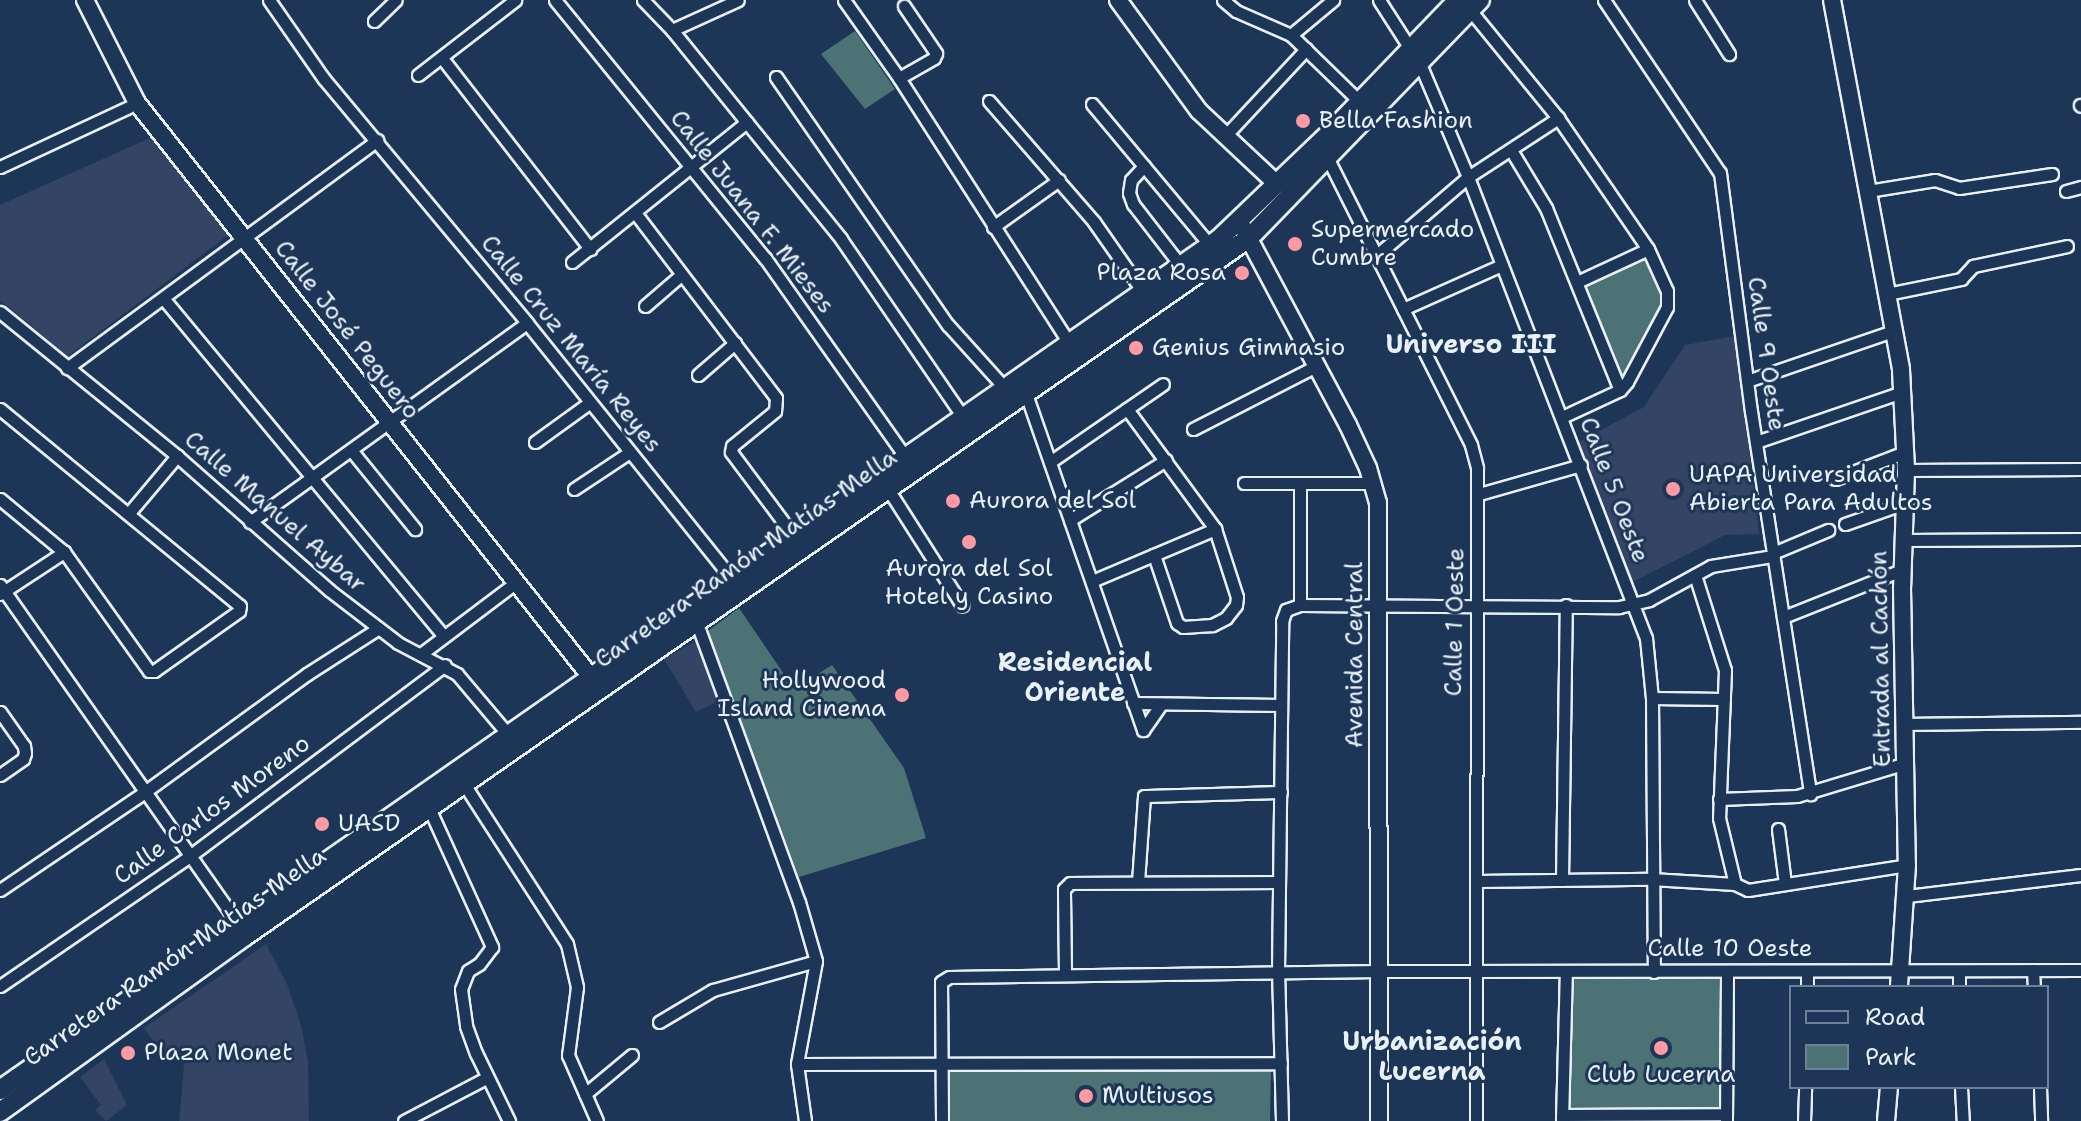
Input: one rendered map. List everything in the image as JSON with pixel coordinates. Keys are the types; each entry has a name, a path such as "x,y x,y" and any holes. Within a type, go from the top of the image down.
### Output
{"main road":[{"name":"Calle José Peguero","path":"85,0 137,103 591,677"},
{"path":"1118,0 1199,111 1278,185"},
{"name":"Entrada al Cachón","path":"1832,0 1896,330 1902,392 1906,470 1902,570 1907,724 1907,896 1900,979"},
{"name":"Carretera Ramón Matías Mella","path":"2,1097 693,615 731,578 963,417 1017,386 1244,230 1328,159 1415,57 1469,3"},
{"name":"Carretera Ramón Matías Mella","path":"241,929 464,784 591,677 888,489 1070,344 1210,245 1244,230 1278,185 1360,102 1415,57"},
{"name":"Avenida Central","path":"1244,230 1373,483 1379,520 1379,1121"},
{"path":"1886,1121 1889,1089"}],"street":[{"name":"Calle Cruz María Reyes","path":"269,0 316,69 527,323 731,578"},
{"path":"374,21 396,0"},
{"path":"418,75 515,0"},
{"name":"Calle Juana F. Mieses","path":"555,0 765,258 906,458"},
{"path":"643,0 672,30 841,239 963,417"},
{"path":"672,30 738,0"},
{"path":"844,0 899,78 1070,344"},
{"path":"1223,0 1236,11 1291,35 1360,102"},
{"path":"1306,0 1317,12"},
{"path":"1291,35 1333,0"},
{"name":"Calle 5 Oeste","path":"1379,0 1415,57 1468,177 1581,465 1649,651 1654,972"},
{"name":"Calle 9 Oeste","path":"1604,0 1720,173 1747,381 1810,794"},
{"path":"1695,0 1729,54"},
{"path":"1469,3 1558,118 1648,249 1667,291 1667,307 1634,372 1620,390 1562,417"},
{"path":"899,78 934,58 936,53 904,6"},
{"path":"1225,136 1306,49"},
{"path":"442,58 590,249"},
{"path":"776,77 948,325 1017,386 1050,462 1143,730 1161,704"},
{"path":"989,101 1094,222 1143,292"},
{"path":"0,167 137,103"},
{"path":"1092,104 1210,245"},
{"path":"1377,255 1468,177 1558,118"},
{"path":"572,262 693,169 747,122"},
{"path":"67,368 377,140"},
{"path":"1511,150 1546,208 1620,390"},
{"name":"Calle 1 Oeste","path":"1328,159 1471,445 1479,494 1475,604 1476,1121"},
{"path":"1144,166 1131,180 1129,193 1133,204 1181,266"},
{"path":"1868,191 1935,180 1959,188 2052,174"},
{"path":"993,227 1059,180"},
{"path":"2066,191 2081,187"},
{"path":"636,214 776,398 775,411 732,446 731,452 793,535"},
{"path":"1887,294 1961,279 1973,266 2067,246"},
{"path":"1577,282 1648,249"},
{"path":"1403,309 1502,265"},
{"path":"645,306 681,275"},
{"path":"163,298 443,635"},
{"name":"Calle Manuel Aybar","path":"0,312 177,456 250,522 379,628 445,665 470,685 513,740"},
{"path":"250,522 527,323"},
{"path":"1747,381 1896,330"},
{"path":"698,375 735,343"},
{"path":"1193,429 1316,366"},
{"path":"1050,462 1163,384"},
{"path":"1756,442 1902,392"},
{"path":"535,442 589,403"},
{"path":"0,409 240,606 239,611 154,671 149,671 64,552 0,499"},
{"path":"1127,409 1215,529 1237,597 1236,605 1226,618 1212,625 1183,627 1177,623 1154,555"},
{"path":"351,450 415,529"},
{"path":"574,489 630,452"},
{"path":"1835,479 1905,452"},
{"path":"129,513 177,456"},
{"path":"1070,520 1166,460"},
{"path":"1479,494 1581,465"},
{"path":"1906,470 2081,469"},
{"path":"1244,483 1373,483"},
{"path":"1300,485 1300,605"},
{"path":"888,489 962,605"},
{"path":"1845,524 1905,503"},
{"path":"1092,581 1215,529"},
{"path":"1282,1121 1278,972 1281,705 1283,615 1286,610 1300,605 1634,605 1711,566 1773,555 1828,530"},
{"path":"1904,540 2081,539"},
{"path":"64,552 2,590 241,929"},
{"path":"1783,617 1902,570"},
{"path":"1695,575 1725,670 1719,818 1735,884"},
{"path":"421,654 518,581"},
{"path":"1562,880 1566,605"},
{"path":"693,615 799,902 816,961 797,1064 805,1121"},
{"path":"0,890 146,791 307,674 379,628"},
{"name":"Calle Carlos Moreno","path":"0,986 191,855 445,665"},
{"path":"1652,698 1724,699"},
{"path":"1133,703 1281,705"},
{"path":"0,712 25,753 23,759 0,775"},
{"path":"1907,724 2081,722"},
{"path":"1719,799 1810,794 1906,763"},
{"path":"464,784 567,944 577,987 568,1055 597,1121"},
{"path":"1138,882 1144,796 1281,792"},
{"path":"429,808 492,947 487,956 468,971 461,989 466,1026 486,1078 509,1121"},
{"path":"1778,829 1785,884"},
{"path":"1477,881 1651,879 1735,884 1748,890 1907,865"},
{"path":"1907,896 2081,875"},
{"path":"1065,974 1064,889 1070,883 1279,882"},
{"path":"659,1022 713,990 816,961"},
{"path":"2033,970 2034,985"},
{"name":"Calle 10 Oeste","path":"942,1064 944,978 1379,971 1807,971 1900,979 1959,971 2081,970"},
{"path":"1566,972 1562,1118 1726,1118 1727,971"},
{"path":"1807,971 1807,985"},
{"path":"1959,971 1959,985"},
{"path":"585,1094 632,1055"},
{"path":"797,1064 1281,1063"},
{"path":"942,1064 942,1121"},
{"path":"404,1121 486,1078"},
{"path":"1804,1121 1805,1089"},
{"path":"1961,1089 1963,1121"},
{"path":"2040,1089 2041,1121"}],"shaded area":[{"path":"152,137 231,233 68,356 0,300 0,205"},
{"name":"UAPA Universidad Abierta Para Adultos","path":"1736,336 1759,534 1725,535 1629,584 1575,444 1644,407 1685,345"},
{"path":"697,640 719,701 696,712 664,659"},
{"path":"266,944 287,984 301,1025 308,1062 309,1121 179,1121 185,1054 164,1056 144,1028"},
{"path":"104,1059 127,1105 106,1121 95,1110 101,1105 80,1077"}],"green space":[{"path":"855,31 895,89 865,109 821,54"},
{"path":"1648,257 1664,287 1665,305 1620,384 1583,286"},
{"path":"739,608 794,689 832,665 904,768 926,838 799,877 708,631"},
{"path":"1722,975 1721,1110 1568,1112 1568,976"},
{"path":"1271,1066 1270,1121 945,1121 945,1068"}],"place":[{"name":"Bella Fashion","path":"1303,121"},
{"name":"Supermercado Cumbre","path":"1295,244"},
{"name":"Plaza Rosa","path":"1242,273"},
{"name":"Genius Gimnasio","path":"1136,348"},
{"name":"UAPA Universidad Abierta Para Adultos","path":"1673,489"},
{"name":"Aurora del Sol","path":"953,501"},
{"name":"Aurora del Sol Hotel y Casino","path":"969,542"},
{"name":"Hollywood Island Cinema","path":"902,695"},
{"name":"UASD","path":"322,824"},
{"name":"Club Lucerna","path":"1661,1048"},
{"name":"Plaza Monet","path":"128,1053"},
{"name":"Multiusos","path":"1086,1096"}],"district":[{"name":"Universo III","path":"1471,344"},
{"name":"Residencial Oriente","path":"1075,677"},
{"name":"Urbanización Lucerna","path":"1432,1056"}]}
